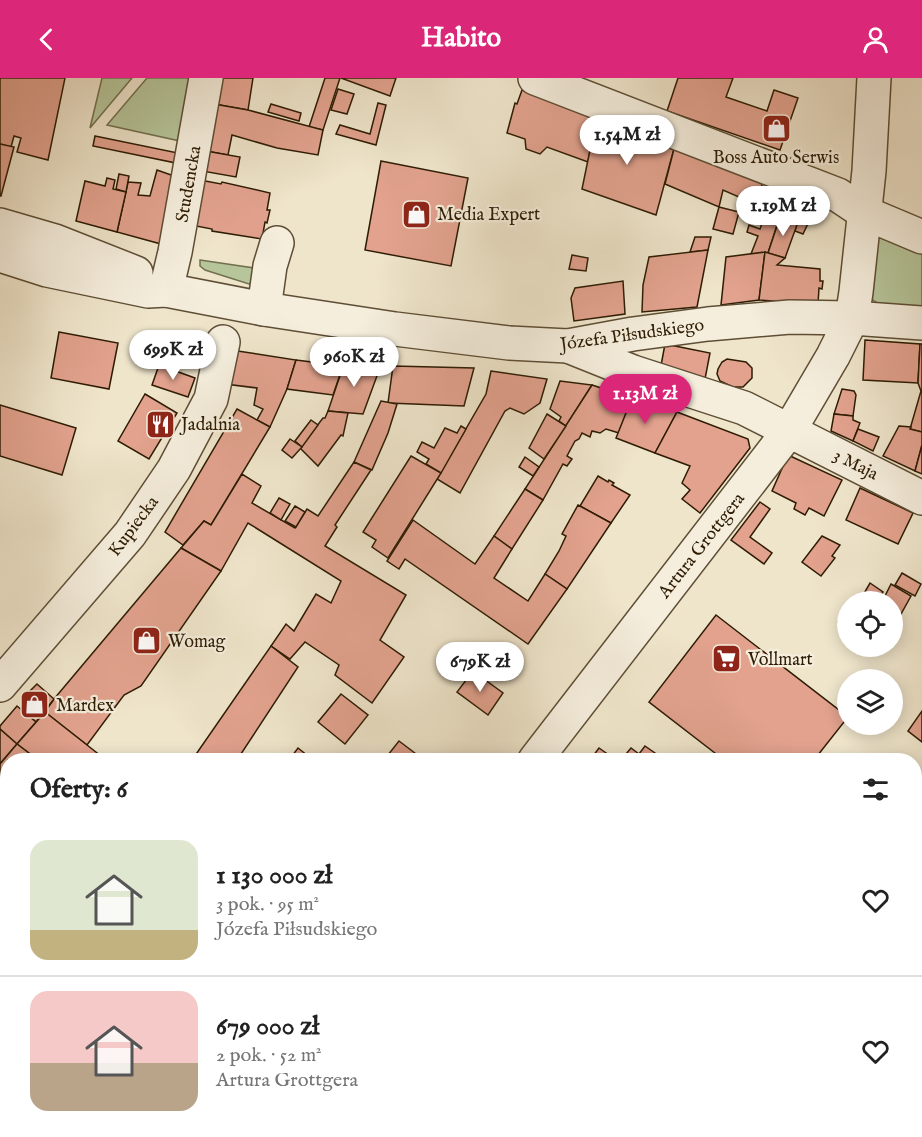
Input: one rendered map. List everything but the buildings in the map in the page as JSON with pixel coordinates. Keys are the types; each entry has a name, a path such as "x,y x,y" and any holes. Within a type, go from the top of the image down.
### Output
{"street":[{"name":"Studencka","path":"166,290 206,78"},
{"path":"535,78 838,195 865,213 922,237"},
{"name":"Artura Grottgera","path":"540,753 789,431 833,356 852,318 865,213 874,78"},
{"name":"Józefa Piłsudskiego","path":"0,225 55,241 144,276 166,290"},
{"path":"264,309 270,266 278,243"},
{"name":"Józefa Piłsudskiego","path":"0,255 47,270 148,291 166,290 264,309 394,329 509,343 568,346 633,334 757,319 852,318 922,323"},
{"name":"Kupiecka","path":"0,685 130,534 174,469 211,399 223,342"},
{"name":"3 Maja","path":"568,346 633,372 744,408 922,498"}],"green space":[{"path":"102,78 132,78 90,128"},
{"path":"147,78 192,78 180,141 107,125"},
{"path":"877,234 922,252 922,314 885,308 870,298"},
{"path":"200,260 254,268 255,281 249,284 205,270 200,266"}],"place":[{"name":"Boss Auto Serwis","path":"776,128"},
{"name":"Media Expert","path":"416,214"},
{"name":"Jadalnia","path":"160,424"},
{"name":"Womag","path":"147,641"},
{"name":"Vollmart","path":"727,659"},
{"name":"Mardex","path":"35,705"}]}
